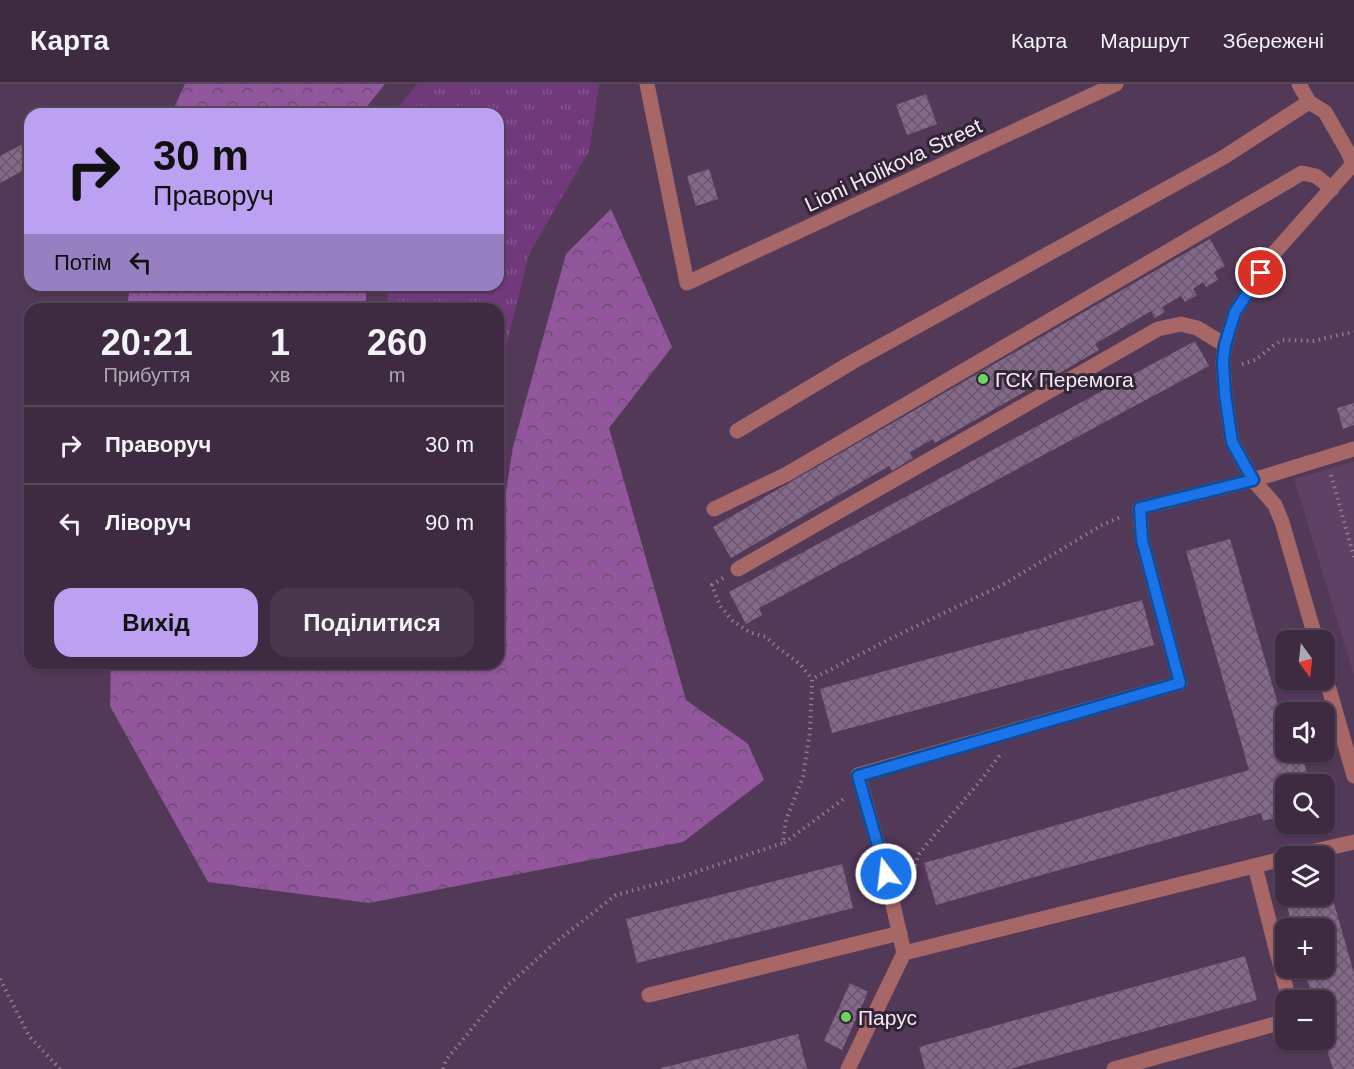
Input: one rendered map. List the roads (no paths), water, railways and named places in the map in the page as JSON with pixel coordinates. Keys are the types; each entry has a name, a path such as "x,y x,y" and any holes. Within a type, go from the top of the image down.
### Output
{"street":[{"name":"Lioni Holikova Street","path":"647,84 687,283 1116,84"},
{"path":"1299,84 1309,102 1325,112 1354,165 1274,253 1235,312 1225,345 1223,362 1232,442 1253,480 1275,505 1313,630"},
{"path":"736,430 854,362 1224,158 1309,102"},
{"path":"714,509 787,474 1302,173 1316,176 1332,189"},
{"path":"738,569 1158,329 1181,324 1197,328 1225,345"},
{"path":"848,1069 904,953 899,926 858,776 1180,683 1142,540 1140,508 1253,480 1354,449"},
{"path":"1329,690 1354,776"},
{"path":"1335,846 1354,842"},
{"path":"904,953 1275,861"},
{"path":"1255,866 1286,990"},
{"path":"649,995 899,926"},
{"path":"1114,1069 1275,1024"}],"place":[{"name":"ГСК Перемога","path":"983,379"},
{"name":"Парус","path":"846,1017"}]}
